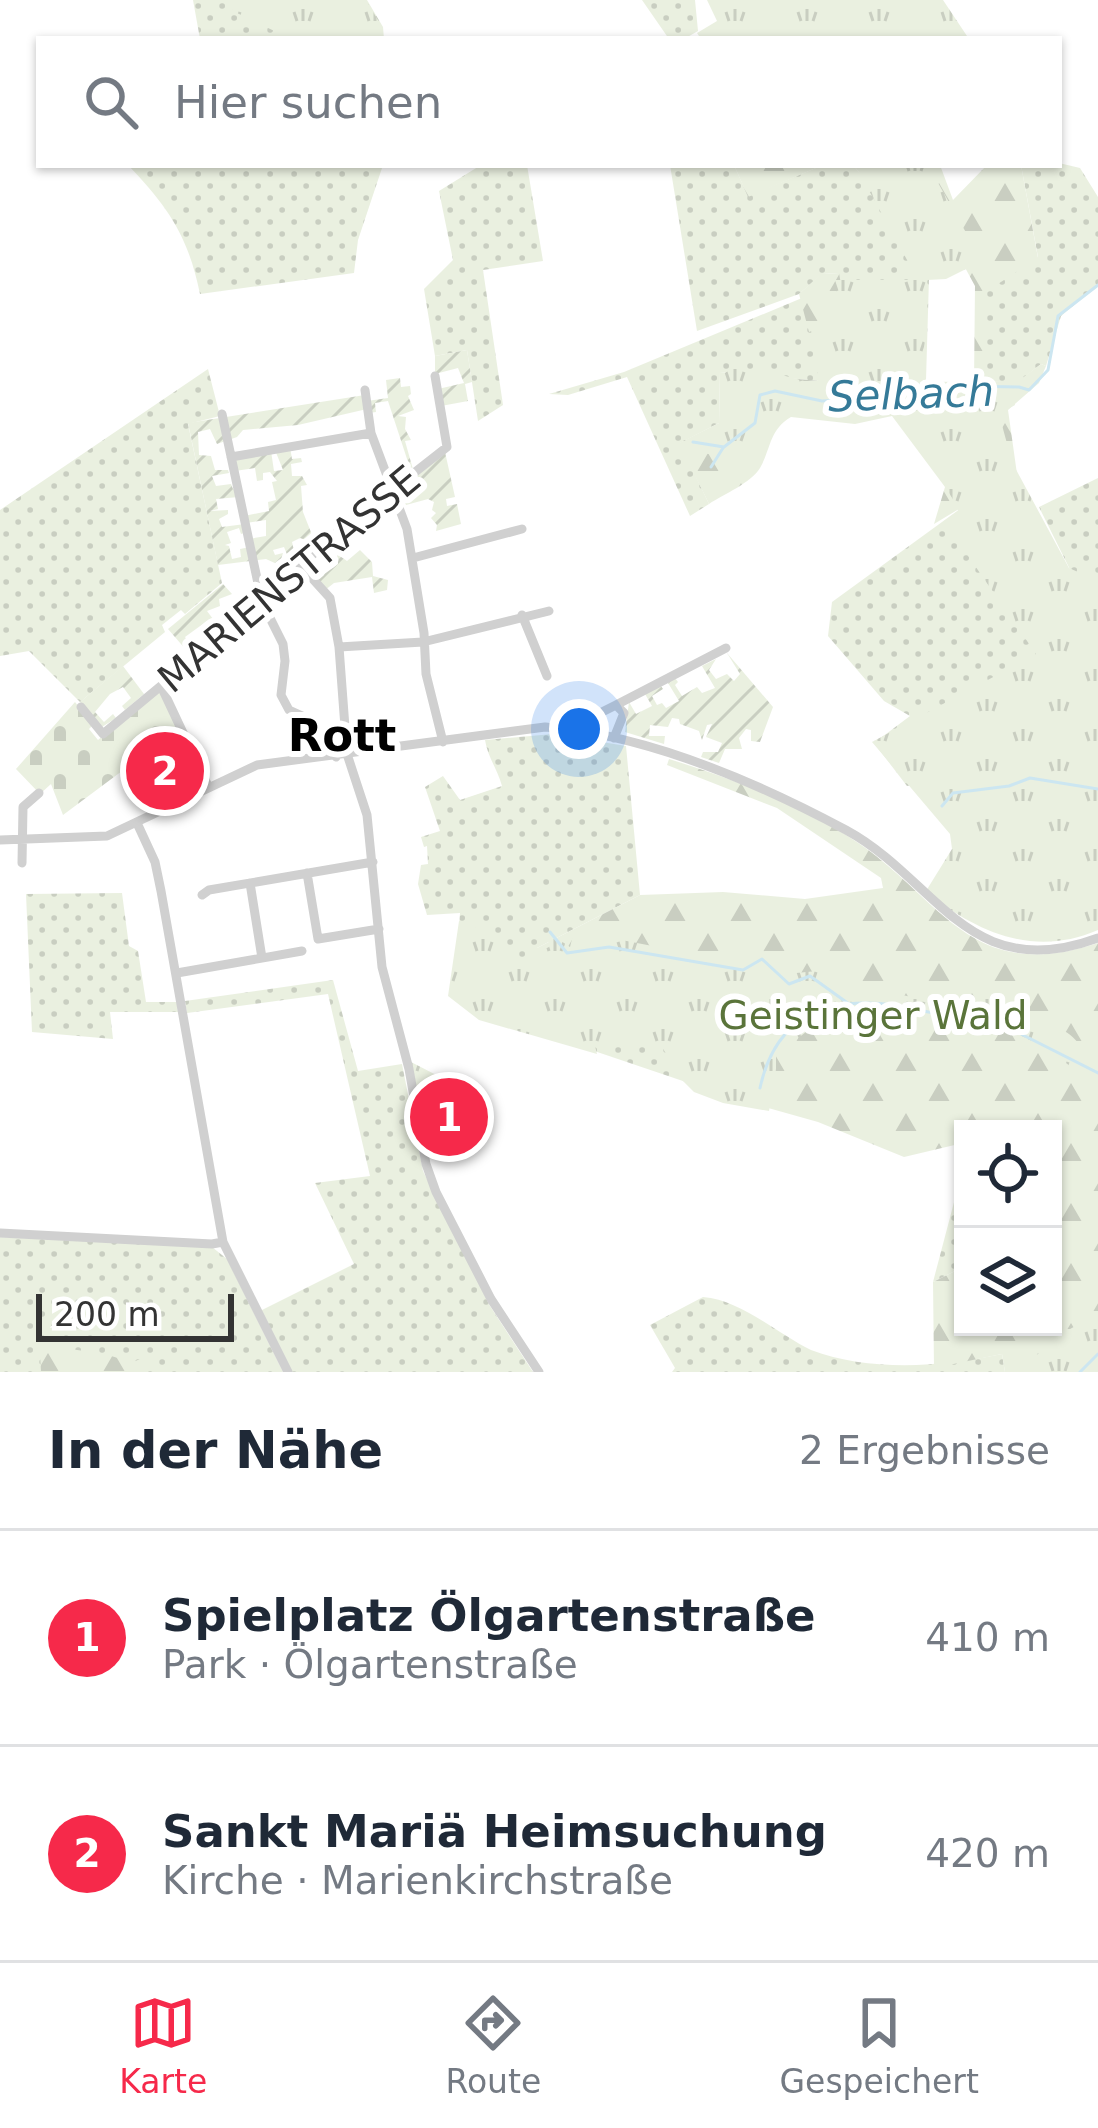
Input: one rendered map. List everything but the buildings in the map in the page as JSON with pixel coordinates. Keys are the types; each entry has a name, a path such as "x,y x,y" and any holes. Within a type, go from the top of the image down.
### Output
{"street":[{"name":"MARIENSTRASSE","path":"81,706 103,734 262,602 366,505 448,447 435,376"},
{"path":"365,389 371,433 413,558 426,674 443,742"},
{"path":"222,414 262,602 283,644 281,695 289,710 309,719 341,756 367,814 390,1004 436,1192 491,1299 539,1372"},
{"path":"231,457 371,433"},
{"path":"413,558 522,530"},
{"path":"301,566 330,598 339,647 341,756"},
{"path":"339,647 423,642 549,611"},
{"path":"522,615 547,676"},
{"path":"584,731 590,718 726,648"},
{"path":"161,686 208,786"},
{"path":"614,738 624,712 616,705"},
{"path":"0,840 107,836 257,765 545,727 614,738 746,783 851,833 890,861 952,919 980,936 1041,949 1098,938"},
{"path":"22,862 23,807 39,793"},
{"path":"137,823 155,862 223,1242 288,1372"},
{"path":"202,896 208,890 373,862"},
{"path":"307,873 318,939 379,929"},
{"path":"250,883 262,958"},
{"path":"177,973 302,951"},
{"path":"0,1233 223,1242"}],"green space":[{"path":"193,0 367,0 384,36 199,36"},
{"path":"223,0 366,0 382,27 382,36 285,36 237,13"},
{"path":"642,0 695,0 698,31 667,36"},
{"path":"707,0 943,0 967,36 699,36 717,21"},
{"path":"1062,164 1080,168 1098,197 1098,285 1061,316 1046,366 1041,364 1017,383 987,381 987,290 1038,257 1022,168 1062,168"},
{"path":"131,168 382,168 358,240 354,273 200,294 175,224"},
{"path":"476,168 528,168 543,261 483,270 503,405 478,421 467,350 435,356 424,289 453,260 439,191"},
{"path":"670,168 735,168 748,196 816,168 856,168 883,200 929,201 966,269 929,278 926,380 819,381 720,372 719,423 680,443 709,504 690,516 627,377 568,395 549,394 624,372 802,298 839,273 822,274 799,294 697,331"},
{"path":"735,168 816,168 748,197"},
{"path":"856,168 941,168 953,200 984,168 1022,168 1038,258 987,291 987,381 1017,382 1041,364 1046,366 1039,383 1008,410 1017,474 934,524 945,487 892,416 855,424 791,417 774,434 756,473 709,504 679,443 719,423 720,372 819,381 974,382 975,286 929,201 883,200"},
{"path":"857,168 930,168 982,261 946,279 927,280 923,382 1036,383 999,414 1012,462 1069,568 1098,581 1098,930 1074,938 1028,941 1006,936 965,918 926,891 952,849 950,834 872,742 1036,654 944,521 958,511 957,506 899,411 900,403 824,419 777,412 768,422 750,470 750,443 733,444 719,456 693,451 692,441 727,428 744,412 743,402 721,376 737,364 748,374 767,371 819,385 811,330 839,314 835,280 918,280"},
{"path":"839,273 847,318 809,332 799,294 821,274"},
{"path":"467,350 472,382 465,384 468,401 441,406 438,389 464,383 458,368 435,374 435,356"},
{"path":"208,369 220,416 188,424 222,583 185,614 181,610 162,625 165,632 80,702 29,651 0,656 0,510"},
{"path":"400,378 401,387 410,386 408,396 414,410 398,416 406,417 411,440 405,441 414,473 400,484 395,474 409,465 388,401 375,403 376,412 367,409 298,425 243,430 217,444 210,429 198,432 199,455 211,456 215,470 229,473 212,476 216,486 231,484 237,489 239,497 216,499 218,509 210,511 228,510 219,519 222,527 245,524 247,532 241,534 239,528 227,532 231,543 225,545 232,559 241,557 240,549 250,547 249,539 266,536 266,520 246,523 244,516 269,511 268,502 276,500 272,482 277,481 270,472 257,481 255,468 235,471 232,458 271,451 274,471 283,470 275,450 290,447 292,459 301,458 302,462 291,464 292,476 302,476 307,485 301,486 303,512 318,550 308,560 302,555 313,549 300,538 292,542 295,555 288,557 284,547 273,550 275,555 283,553 279,565 266,559 218,565 188,423 365,395 367,401 388,398 386,380"},
{"path":"445,452 455,497 446,499 447,506 457,504 461,524 436,531 431,518 436,513 434,502 428,499 406,505 400,488"},
{"path":"1098,478 1098,626 1039,507"},
{"path":"964,506 1055,681 927,782 907,786 874,743 910,716 884,701 828,636 832,602"},
{"path":"360,550 372,562 373,576 388,580 387,590 374,593 372,577 334,583 324,591 315,581 338,564 337,554 347,561"},
{"path":"223,584 232,594 207,611 219,627 209,640 214,630 207,621 185,637 192,647 187,651 168,629"},
{"path":"727,653 773,707 760,742 751,741 751,730 746,729 739,738 742,749 725,749 719,763 701,757 703,752 718,752 722,743 706,737 712,724 707,725 702,740 699,731 680,724 679,719 672,718 668,727 650,725 649,736 665,736 664,744 625,732 629,702 636,714 652,706 645,694 661,686 652,696 657,705 666,708 679,701 668,683 675,678 682,696 697,687 702,693 715,688 702,666 716,659 709,670 716,679 727,674 734,681 740,674"},
{"path":"123,666 144,694 125,710 122,706 131,698 123,687 110,694 95,712 104,722 113,714 116,718 102,727 80,702"},
{"path":"158,692 163,693 177,727 173,733 63,815 51,784 40,794 16,769 75,702 98,740"},
{"path":"553,734 626,746 640,895 537,948 628,954 691,1068 736,1099 550,1036 454,989 460,913 427,915 418,884 421,865 428,864 421,837 440,831 425,787 443,776 460,800 502,786 485,740"},
{"name":"Geistinger Wald","path":"669,759 715,774 804,811 879,858 958,927 985,943 1016,953 1053,953 1098,943 1098,1372 1005,1372 1002,1354 934,1368 933,1282 954,1272 954,1336 1062,1336 1062,1120 954,1120 954,1145 904,1157 818,1122 736,1099 692,1068 665,1058 681,970 551,1012 537,948 640,895 723,892 805,899 883,888 881,878 777,808 667,765"},
{"path":"122,893 129,946 138,951 146,1002 177,1002 178,1012 110,1012 113,1039 32,1032 26,894"},
{"path":"459,921 492,933 518,962 549,947 549,933 570,947 574,931 591,941 606,937 699,955 742,957 767,951 796,973 817,971 865,995 902,995 951,1005 972,1002 979,989 989,988 1009,999 1032,1024 1073,1037 1098,1059 1098,1079 1081,1073 998,1018 944,1024 903,1015 832,1012 776,1055 776,1072 790,1084 772,1093 769,1111 723,1103 694,1092 662,1047 610,1047 594,1042 597,1054 479,1020 448,996"},
{"path":"333,980 358,1071 402,1064 423,1171 490,1306 533,1372 291,1372 260,1311 354,1264 315,1183 370,1176 328,994 187,1013 185,1001"},
{"path":"411,1062 485,1100 466,1134 428,1142"},
{"path":"954,1202 954,1272 933,1282"},
{"path":"0,1237 212,1247 227,1259 283,1372 0,1372"},
{"path":"703,1297 731,1304 811,1350 833,1357 906,1365 1002,1354 1005,1372 672,1372 675,1368 650,1325"},
{"path":"1089,1319 1098,1321 1098,1371 1015,1372 1028,1358 1046,1351 1049,1336 1062,1336 1062,1329"},
{"path":"50,1345 131,1363 149,1355 145,1372 41,1372 40,1353"}],"waterway":[{"name":"Selbach","path":"693,442 724,447 755,423 760,395 775,391 822,401 863,398 908,385 1029,390 1048,370 1058,316 1098,285"},
{"path":"711,467 723,448"},
{"path":"942,806 953,793 1009,786 1030,778 1098,789"},
{"path":"550,932 567,953 609,947 743,970 762,959 789,984 810,976 849,1004"},
{"path":"760,1088 767,1064 791,1029 807,1017 846,1004 894,1005 940,1014 996,1005 1019,1033 1098,1073"},
{"path":"1080,1372 1098,1354"}],"place":[{"name":"Sankt Mariä Heimsuchung","path":"165,771"},
{"name":"Spielplatz Ölgartenstraße","path":"449,1117"}],"district":[{"name":"Rott","path":"342,735"}]}
